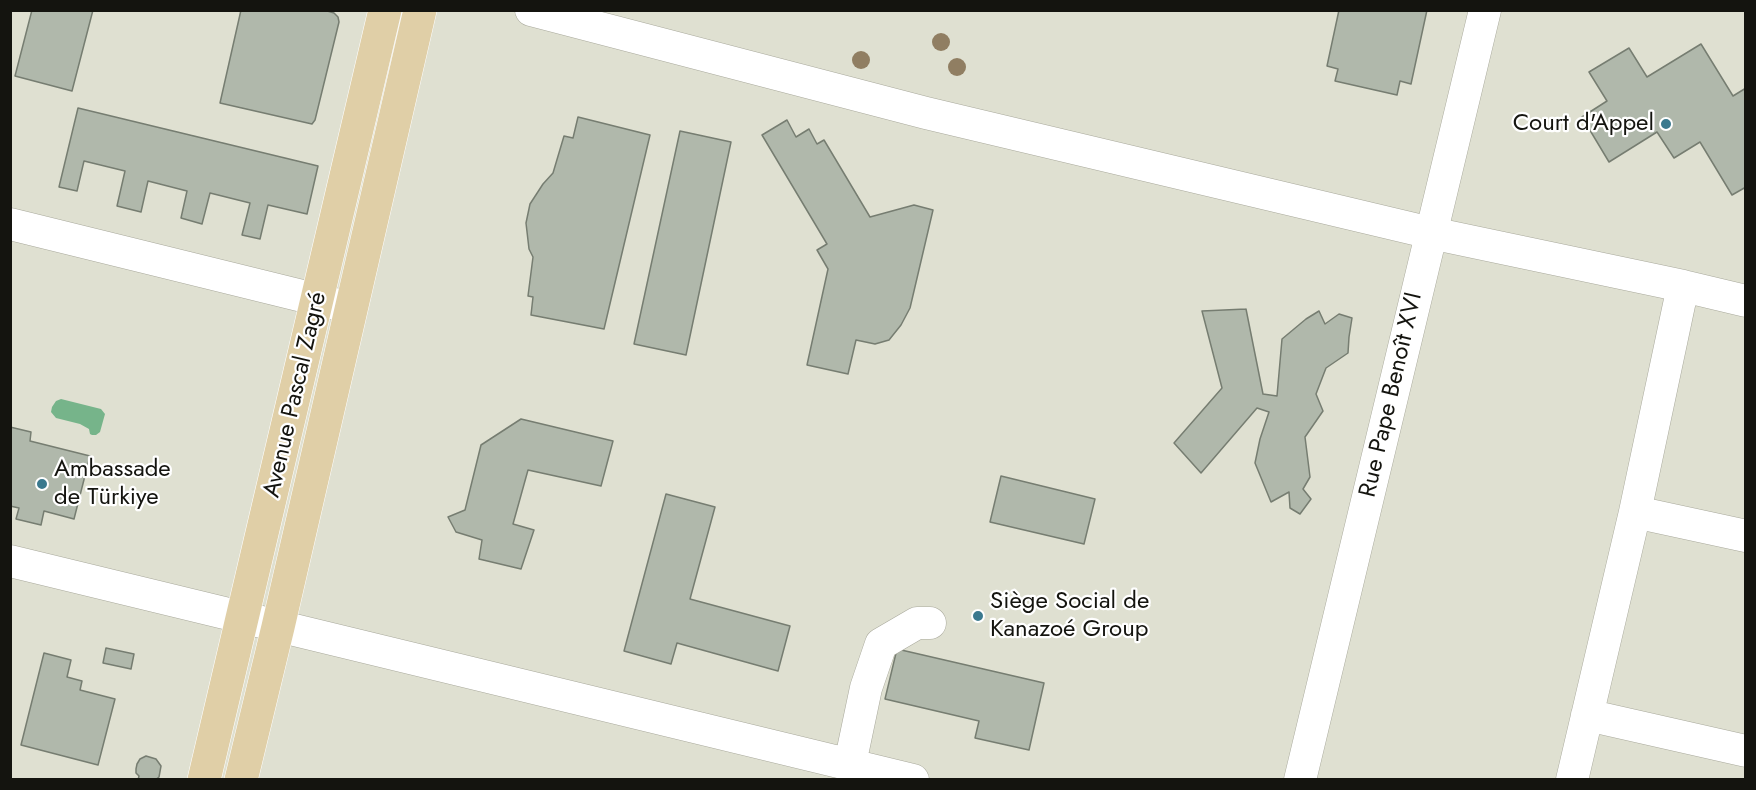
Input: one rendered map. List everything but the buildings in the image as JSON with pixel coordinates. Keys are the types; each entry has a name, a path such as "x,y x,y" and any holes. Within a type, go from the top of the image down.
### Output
{"main road":[{"name":"Avenue Pascal Zagré","path":"204,780 386,10"},
{"name":"Avenue Pascal Zagré","path":"241,780 420,10"}],"street":[{"path":"531,10 926,113 1431,232 1746,301"},
{"name":"Rue Pape Benoît XVI","path":"1300,780 1485,10"},
{"path":"10,224 351,308"},
{"path":"1572,780 1635,512 1683,286"},
{"path":"1635,512 1746,537"},
{"path":"10,561 913,780"},
{"path":"850,764 866,688 881,644 917,623 930,623"},
{"path":"1587,715 1746,751"}],"shaded area":[{"path":"61,399 101,409 105,414 100,432 92,435 89,429 80,424 56,418 51,412 52,407 56,401"}],"place":[{"name":"Court d'Appel","path":"1666,124"},
{"name":"Ambassade de Türkiye","path":"42,484"},
{"name":"Siège Social de Kanazoé Group","path":"978,616"}]}
